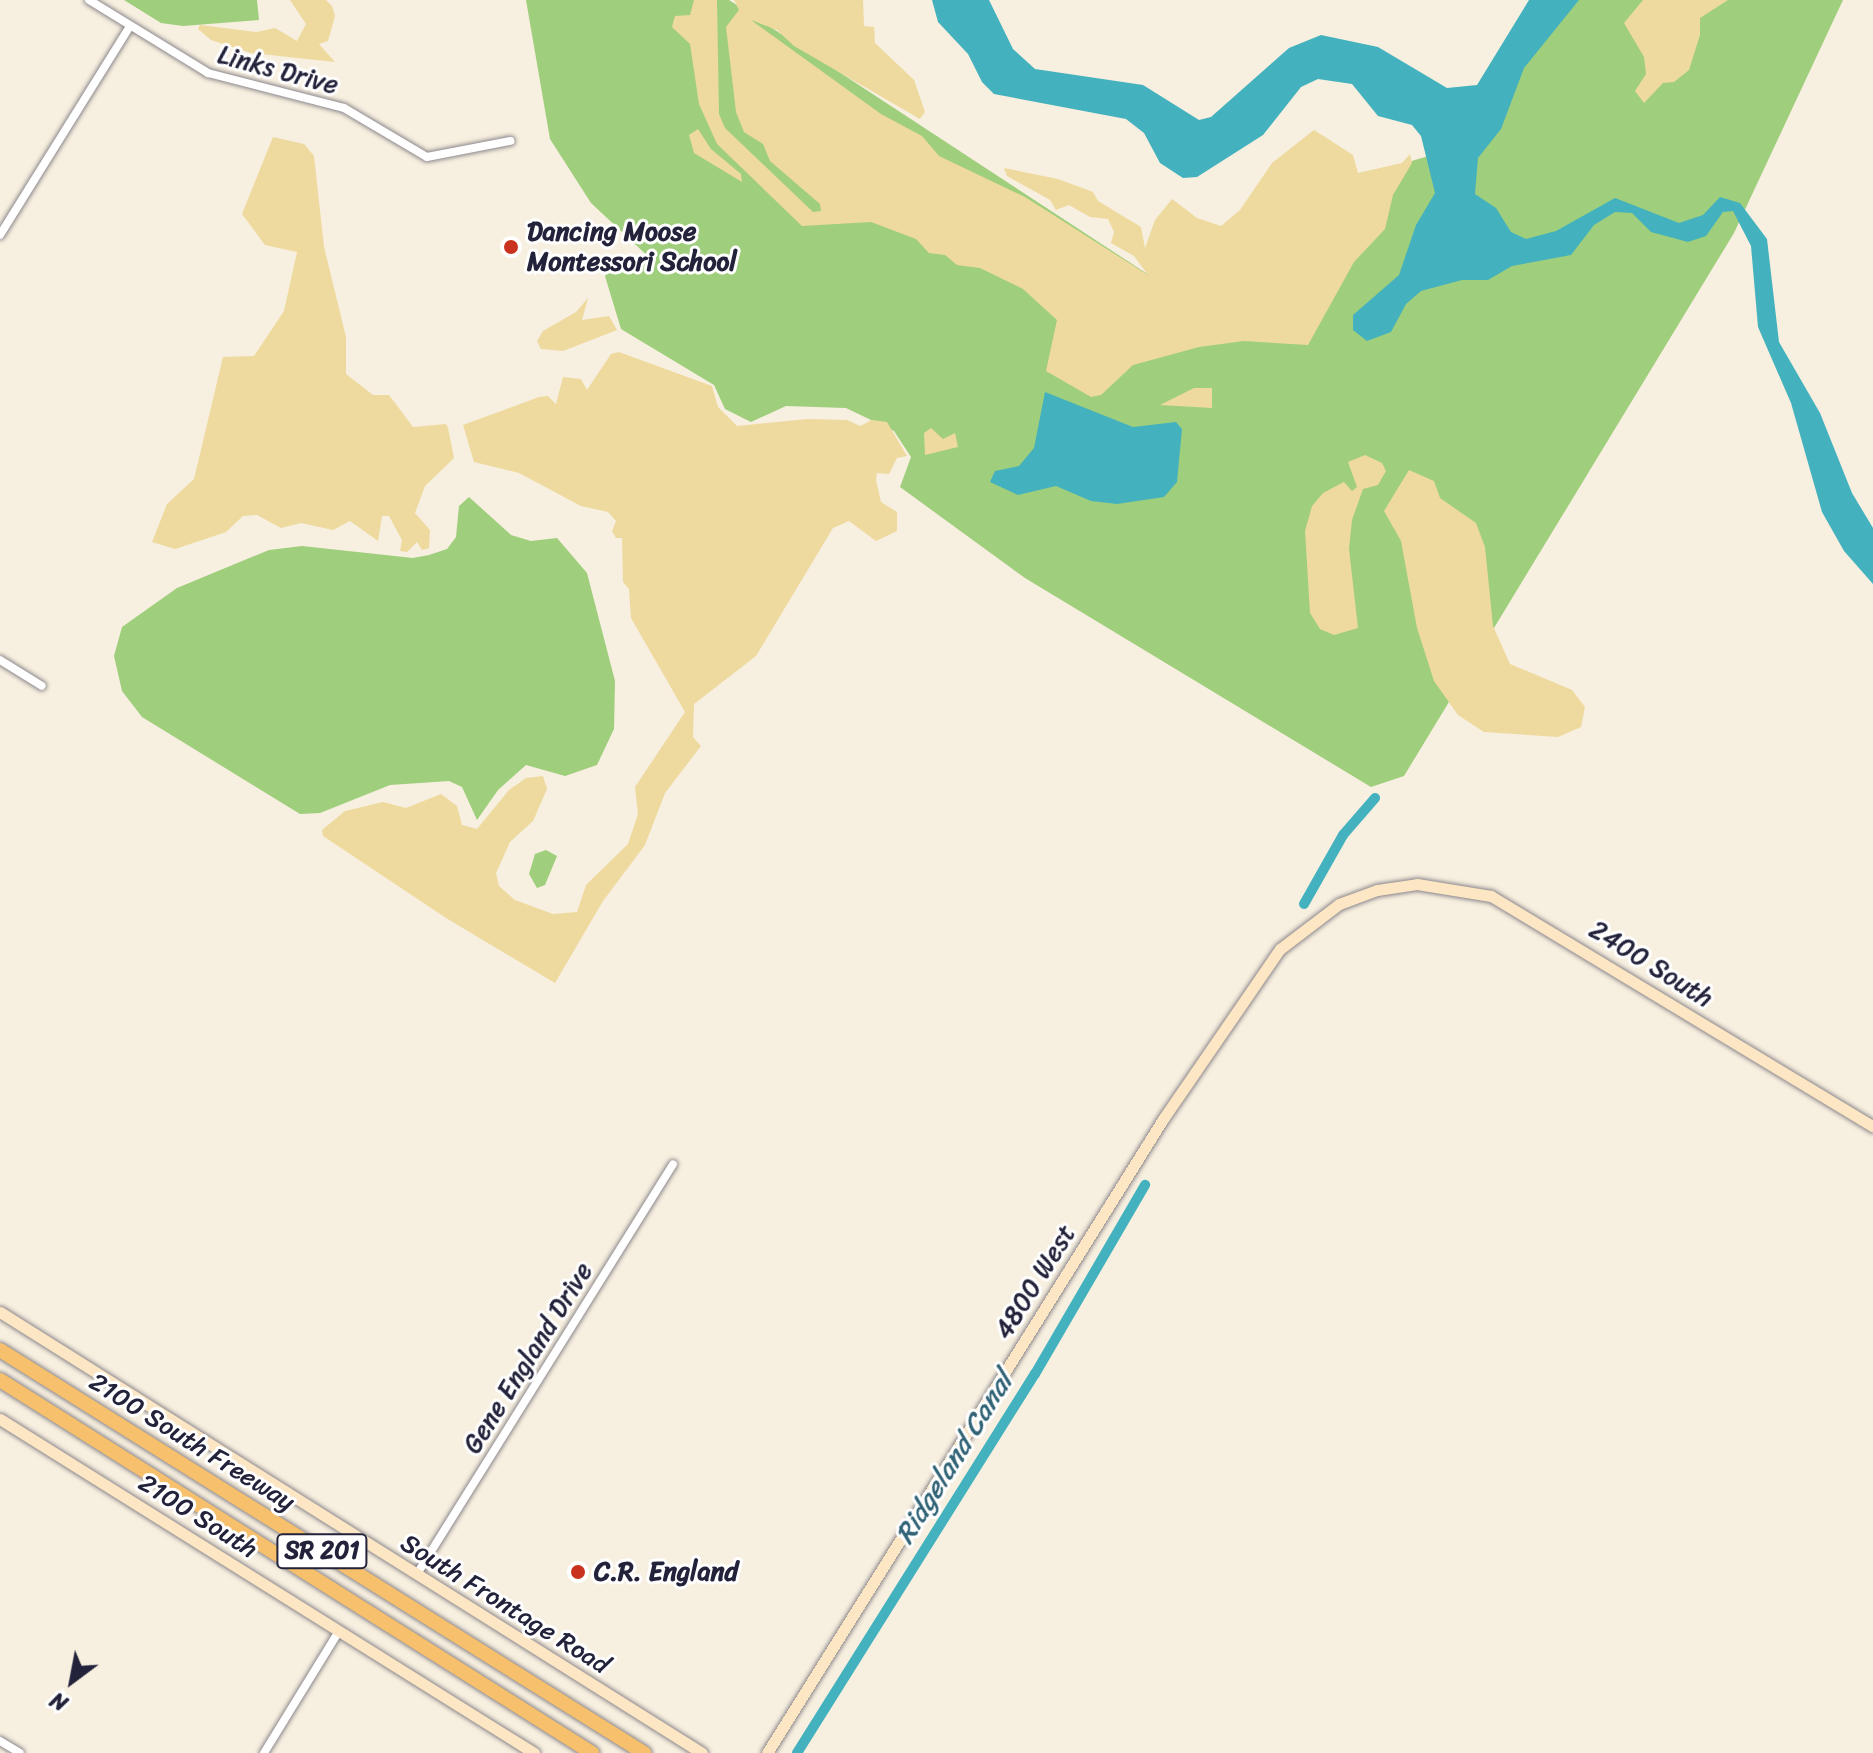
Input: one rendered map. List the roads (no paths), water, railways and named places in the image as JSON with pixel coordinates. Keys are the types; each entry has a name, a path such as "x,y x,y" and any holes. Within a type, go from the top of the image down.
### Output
{"highway":[{"name":"2100 South Freeway","path":"0,1350 644,1753"},
{"name":"2100 South Freeway","path":"0,1380 592,1753"}],"street":[{"name":"Links Drive","path":"89,0 208,73 344,108 427,157 510,141"},
{"path":"0,235 130,26"},
{"path":"0,660 42,686"},
{"name":"2400 South","path":"1391,887 1446,885 1505,902 1873,1126"},
{"name":"4800 West","path":"767,1753 1140,1155 1271,960 1324,912 1391,887"},
{"name":"Gene England Drive","path":"417,1574 673,1164"},
{"name":"South Frontage Road","path":"0,1312 702,1753"},
{"name":"2100 South","path":"0,1419 534,1753"},
{"path":"264,1753 339,1631"},
{"path":"0,1741 20,1753"}],"water":[{"path":"932,0 989,0 1013,49 1035,69 1143,85 1199,120 1211,117 1289,48 1321,35 1378,47 1447,88 1477,85 1529,0 1579,0 1524,68 1501,129 1478,158 1475,194 1496,208 1511,232 1526,239 1556,231 1615,198 1679,223 1703,215 1720,197 1740,203 1767,239 1779,342 1820,413 1852,493 1873,528 1873,584 1844,551 1822,512 1791,403 1758,327 1751,246 1733,211 1723,212 1706,236 1688,242 1651,232 1632,213 1615,212 1594,225 1571,255 1512,266 1488,280 1462,280 1421,291 1406,304 1391,332 1367,341 1353,330 1353,315 1399,275 1416,225 1435,193 1421,136 1412,125 1378,116 1352,84 1318,79 1301,87 1263,135 1197,177 1183,178 1160,163 1144,133 1126,119 994,94 982,82 968,54 938,22"},
{"path":"1045,392 1133,427 1176,422 1182,429 1177,482 1164,497 1117,504 1091,501 1056,486 1018,495 990,482 995,471 1019,466 1034,448"}],"waterway":[{"name":"Ridgeland Canal","path":"1304,904 1343,835 1375,798"},
{"name":"Ridgeland Canal","path":"797,1753 1035,1374 1145,1185"}],"place":[{"name":"Dancing Moose Montessori School","path":"511,247"},
{"name":"C.R. England","path":"578,1572"}]}
